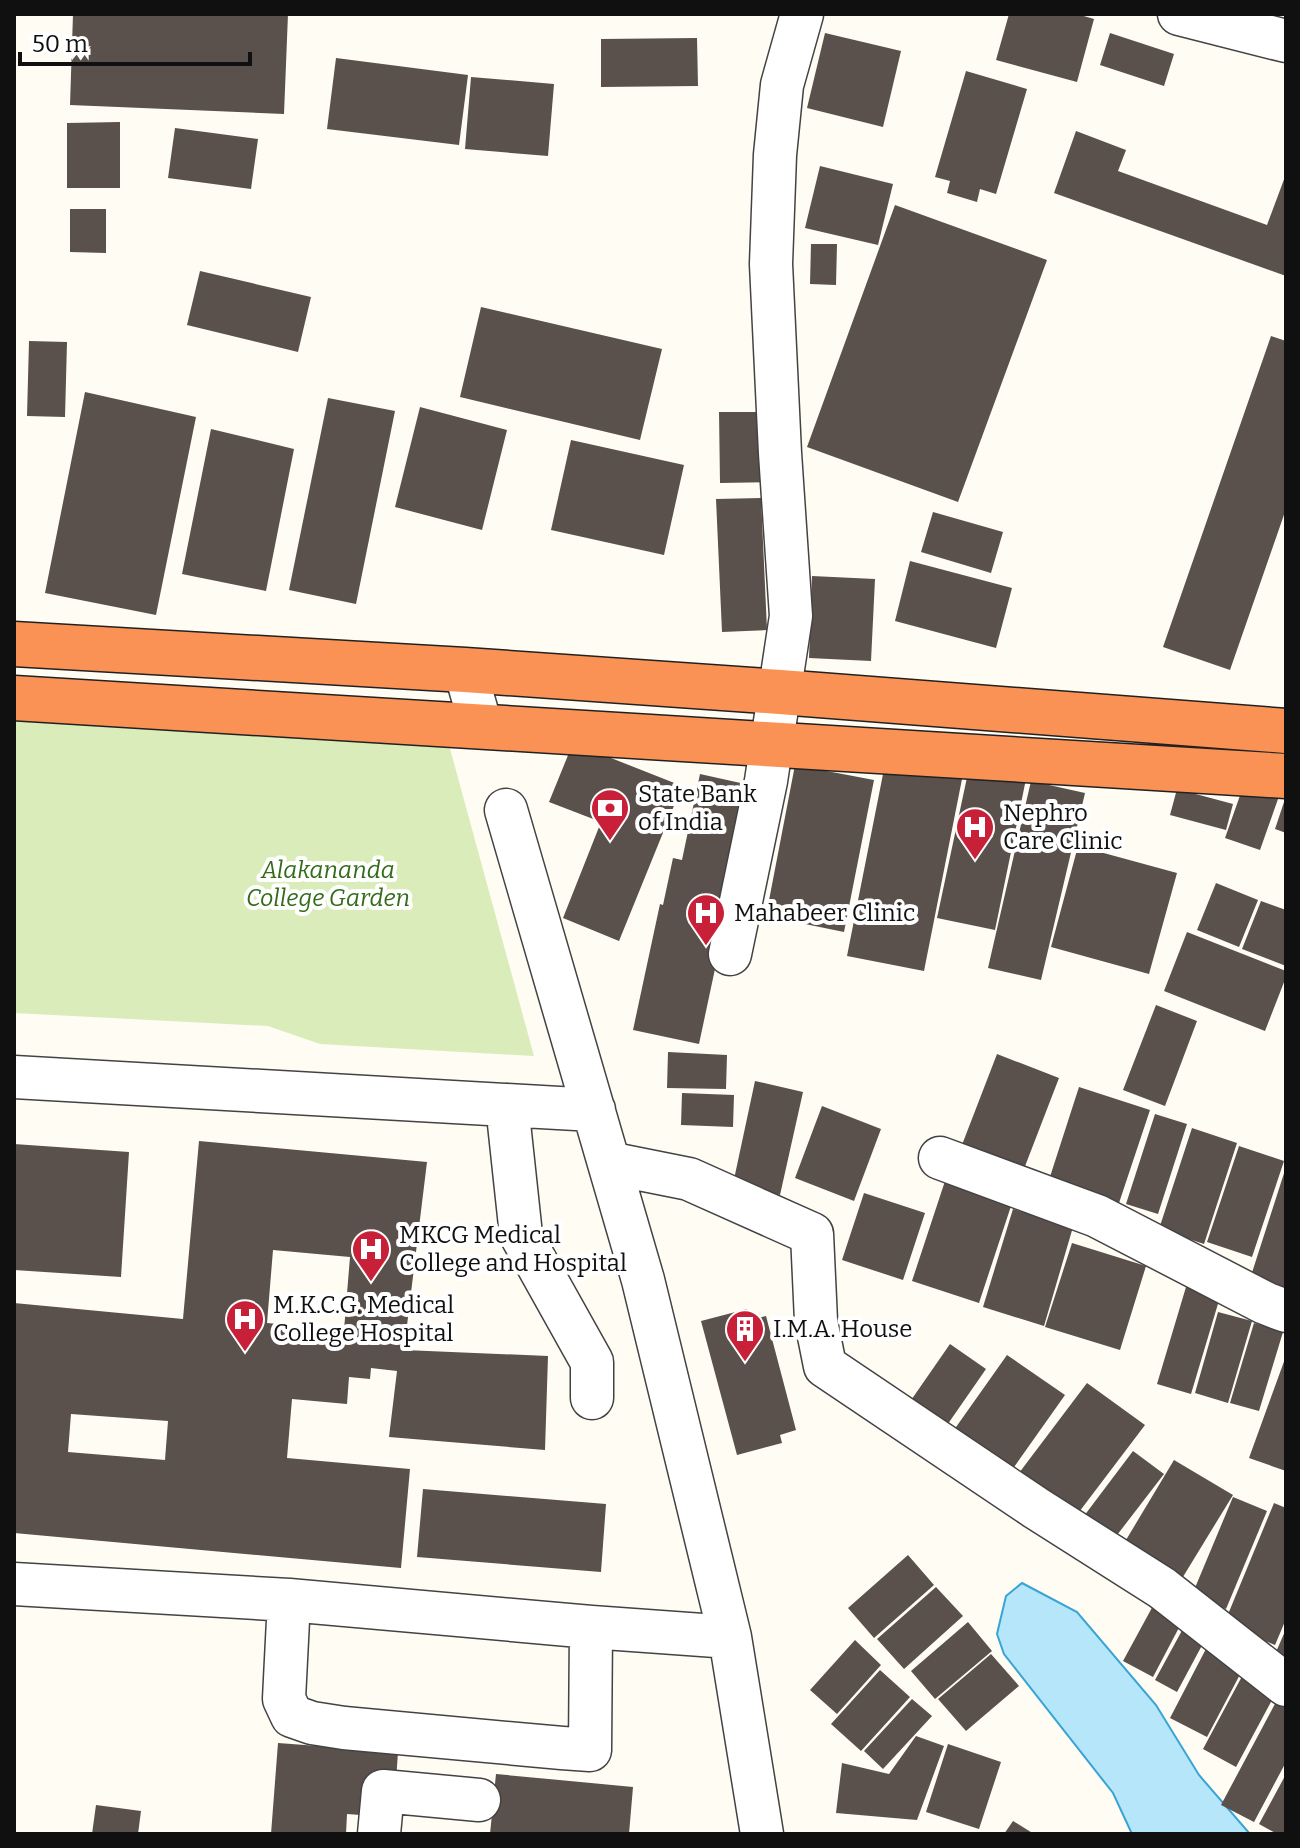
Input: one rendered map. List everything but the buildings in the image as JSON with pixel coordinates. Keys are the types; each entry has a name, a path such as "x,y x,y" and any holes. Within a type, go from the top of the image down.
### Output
{"highway":[{"path":"14,644 465,670 1286,731"},
{"path":"14,698 1286,776"}],"street":[{"path":"730,954 772,746 791,616 771,264 775,155 782,85 802,14"},
{"path":"1179,14 1286,41"},
{"path":"465,670 481,726"},
{"path":"506,810 643,1280 730,1637 762,1834"},
{"path":"14,1077 594,1110"},
{"path":"507,1105 521,1235 592,1362 592,1398"},
{"path":"940,1158 1097,1216 1286,1311"},
{"path":"609,1163 689,1179 812,1234 816,1321 825,1366 1036,1508 1162,1588 1286,1685"},
{"path":"14,1584 289,1600 730,1637"},
{"path":"289,1600 284,1699 292,1716 312,1723 590,1750 591,1627"},
{"path":"425,1796 431,1735"},
{"path":"379,1834 383,1791 425,1796 478,1817 483,1740"}],"green space":[{"name":"Alakananda College Garden","path":"14,717 446,734 534,1056 320,1044 268,1026 14,1013"}],"water":[{"path":"1022,1583 1077,1612 1156,1705 1199,1775 1250,1834 1132,1834 1113,1793 1004,1654 997,1634 1006,1596"}],"place":[{"name":"State Bank of India","path":"610,842"},
{"name":"Nephro Care Clinic","path":"975,861"},
{"name":"Mahabeer Clinic","path":"706,947"},
{"name":"MKCG Medical College and Hospital","path":"371,1283"},
{"name":"M.K.C.G. Medical College Hospital","path":"245,1353"},
{"name":"I.M.A. House","path":"745,1363"}]}
